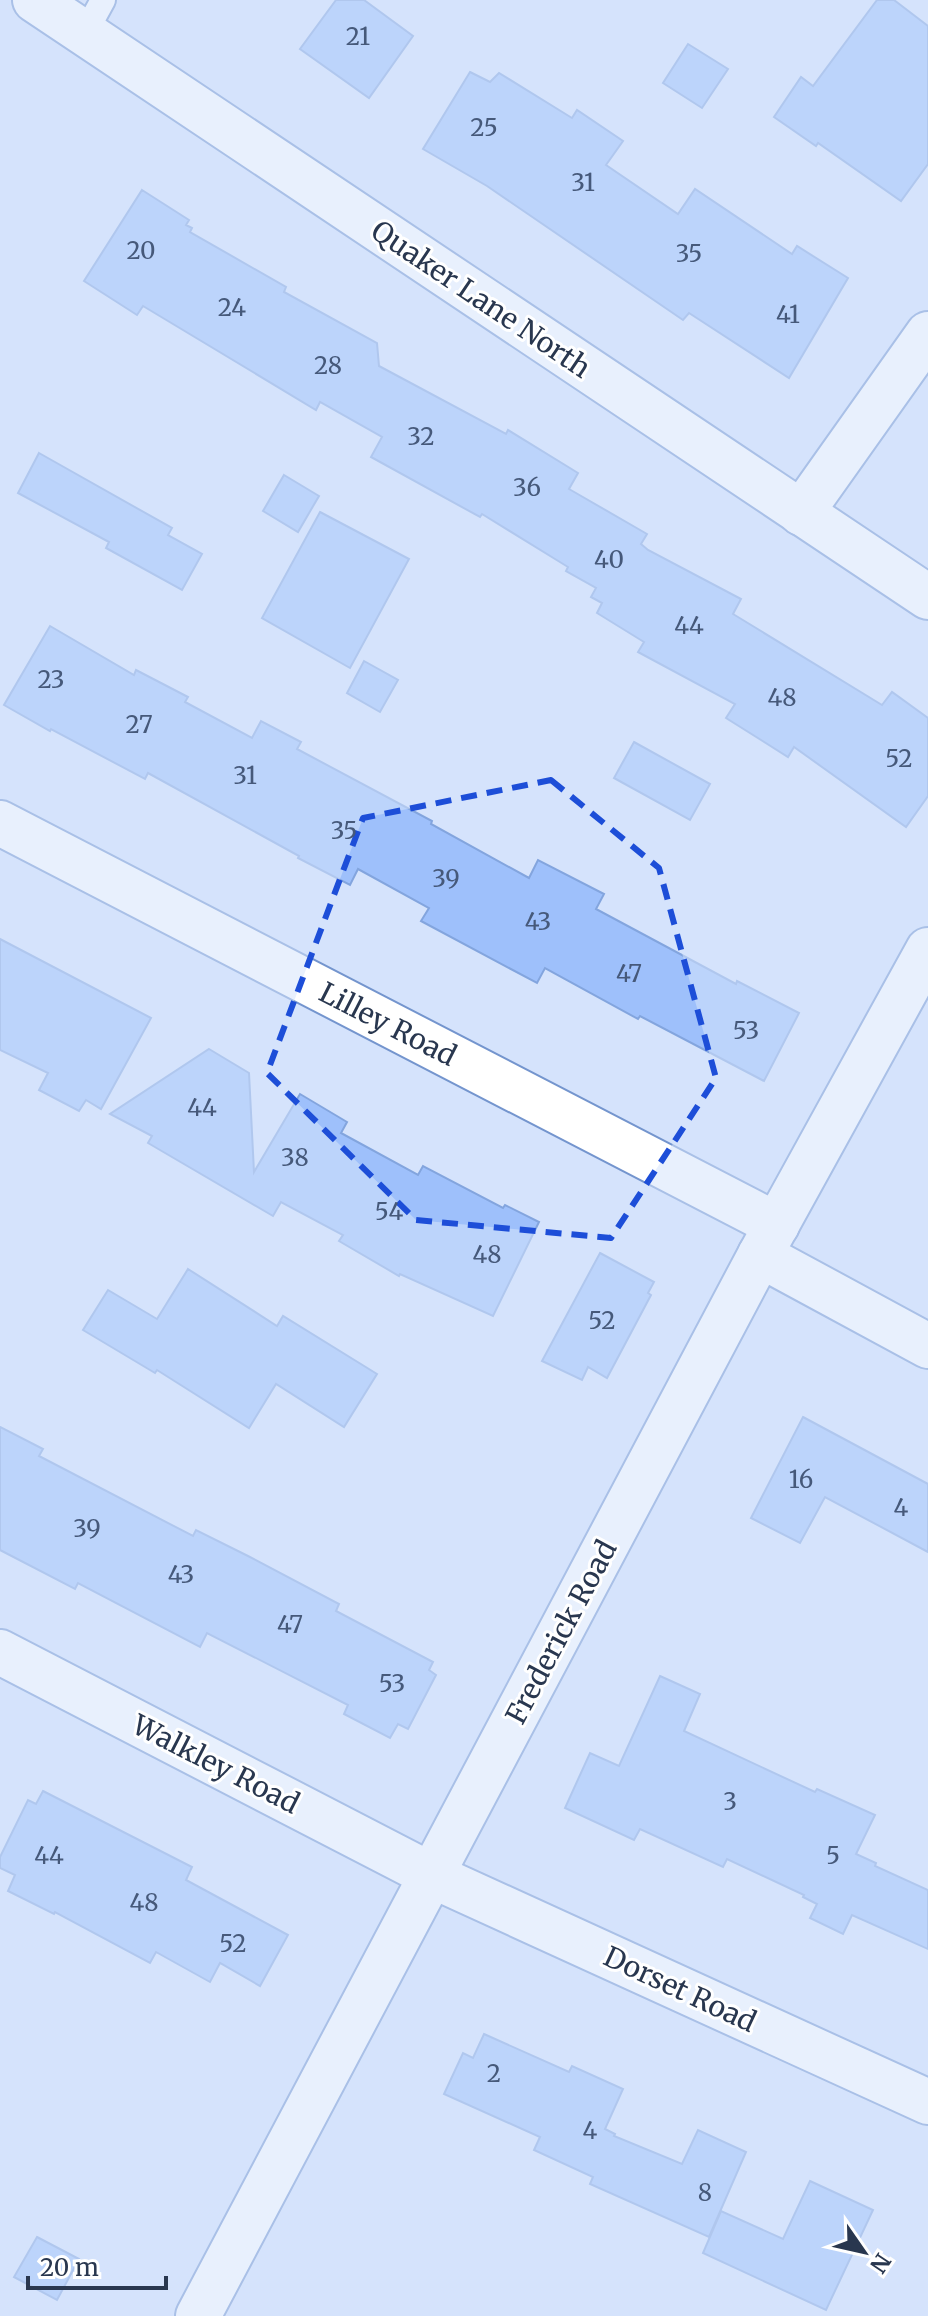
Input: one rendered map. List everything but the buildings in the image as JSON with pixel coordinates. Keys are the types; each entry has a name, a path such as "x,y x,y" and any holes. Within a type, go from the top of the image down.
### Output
{"street":[{"name":"Quaker Lane North","path":"35,0 94,16 801,513 928,597"},
{"path":"801,513 928,334"},
{"name":"Lilley Road","path":"0,823 769,1240 928,1346"},
{"name":"Frederick Road","path":"198,2316 769,1240 928,950"},
{"name":"Walkley Road","path":"0,1652 433,1876"},
{"name":"Dorset Road","path":"433,1876 928,2102"}],"highlighted area":[{"path":"551,780 659,868 716,1078 611,1238 416,1220 267,1073 363,818"}]}
